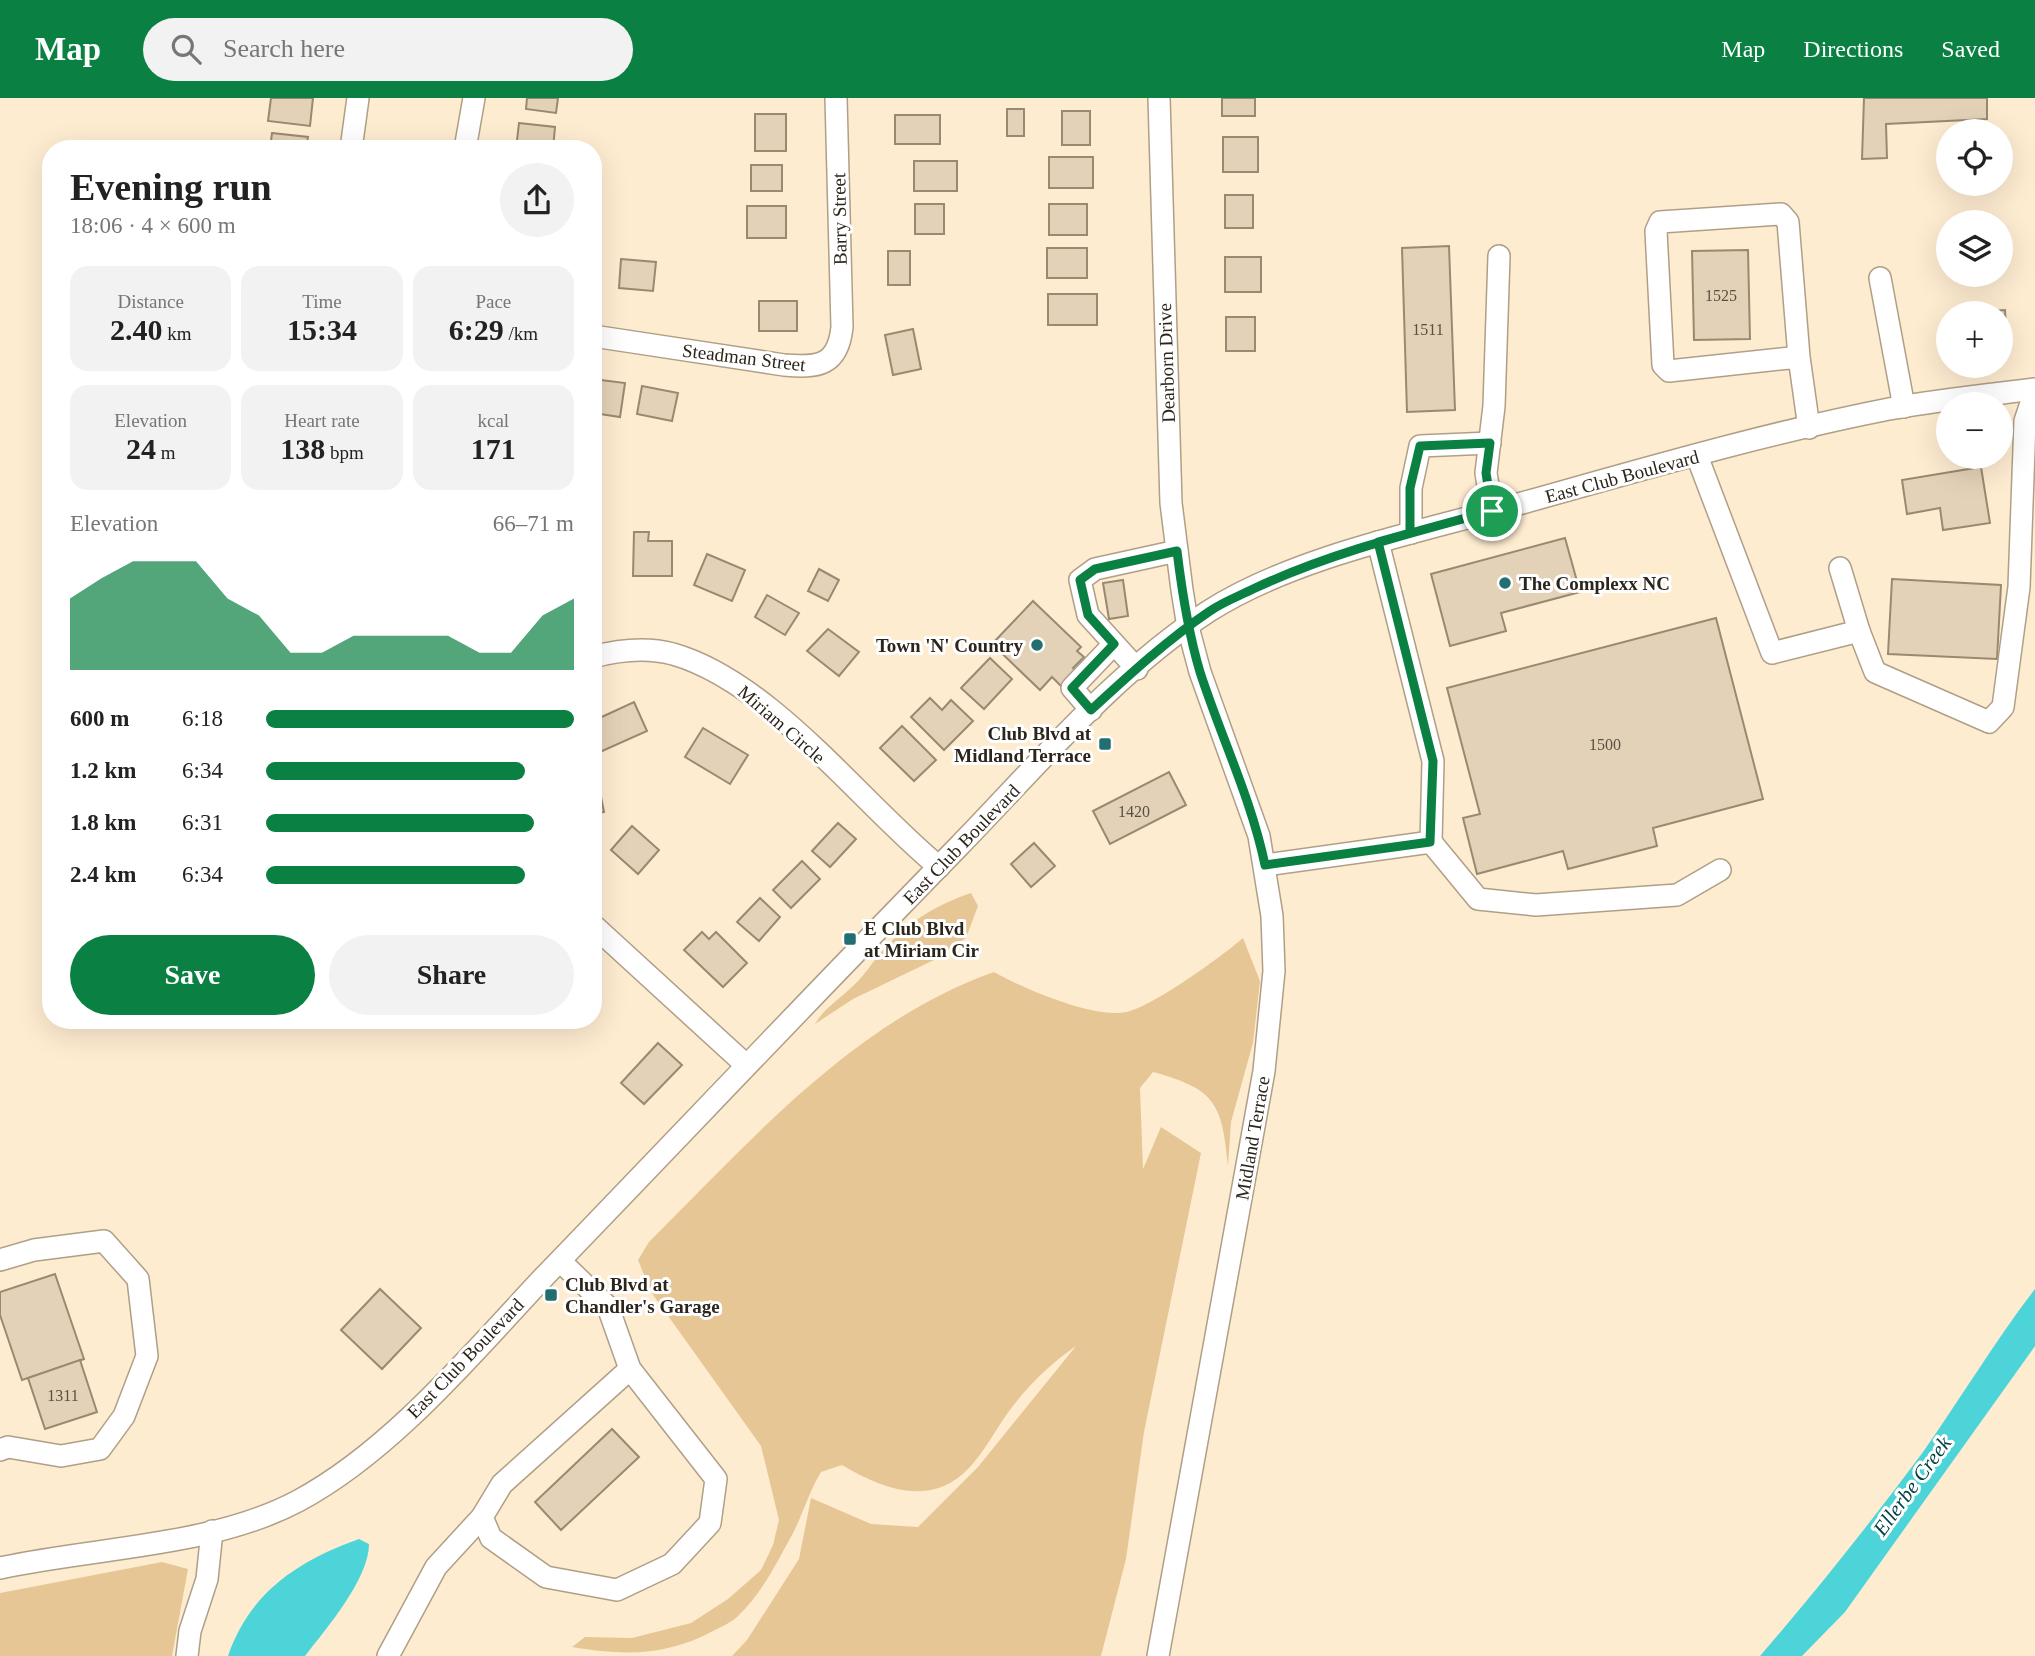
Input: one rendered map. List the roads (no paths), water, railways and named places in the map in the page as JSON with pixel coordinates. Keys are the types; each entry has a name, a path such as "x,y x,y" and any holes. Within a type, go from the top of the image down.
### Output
{"street":[{"path":"352,140 358,98"},
{"path":"467,140 474,98"},
{"name":"Barry Street","path":"836,98 840,340"},
{"name":"Dearborn Drive","path":"1159,98 1171,503 1188,627"},
{"path":"1799,357 1669,372 1663,366 1656,231 1660,222 1781,214 1788,222 1799,357 1809,428"},
{"path":"1492,511 1486,473 1490,443 1499,256"},
{"path":"1880,278 1904,407"},
{"name":"Steadman Street","path":"602,337 809,367 826,362 835,353 840,340"},
{"path":"1840,568 1875,672 1989,722 2003,707 2027,533 2025,421 2035,390"},
{"name":"East Club Boulevard","path":"0,1568 212,1531 257,1519 296,1502 369,1454 560,1261 1091,710 1137,668 1212,609 1288,573 1378,542 1697,456 1904,407 2035,390"},
{"path":"1410,533 1410,488 1420,446 1490,443"},
{"path":"1697,456 1772,653 1859,631"},
{"path":"1378,542 1433,761 1430,842 1478,899 1536,905 1677,895 1720,870"},
{"path":"1137,668 1088,615 1080,580 1095,569 1177,551"},
{"name":"Midland Terrace","path":"1158,1656 1264,1071 1274,971 1272,916 1259,836 1200,673 1188,627"},
{"path":"1091,710 1072,688 1114,644"},
{"name":"Miriam Circle","path":"602,655 616,651 658,652 698,663 725,677 765,705 939,867"},
{"path":"1265,865 1430,842"},
{"path":"602,933 746,1065"},
{"path":"0,1260 34,1250 104,1241 138,1279 148,1356 124,1416 100,1449 61,1456 8,1447 0,1450"},
{"path":"482,1517 491,1538 546,1577 617,1590 672,1564 710,1523 716,1479 630,1369 608,1307 560,1261"},
{"path":"388,1656 436,1567 482,1517 502,1484 630,1369"},
{"path":"187,1656 190,1631 207,1579 212,1531"}],"water":[{"name":"Ellerbe Creek","path":"2035,1289 2035,1346 1845,1612 1802,1656 1760,1656 1864,1530 1923,1452"},
{"path":"359,1539 369,1544 362,1572 345,1603 305,1656 228,1656 249,1614 279,1582 316,1558"}],"place":[{"name":"The Complexx NC","path":"1505,583"},
{"name":"Town 'N' Country","path":"1037,645"},
{"name":"Club Blvd at Midland Terrace","path":"1105,744"},
{"name":"E Club Blvd at Miriam Cir","path":"850,939"},
{"name":"Club Blvd at Chandler's Garage","path":"551,1295"}]}
